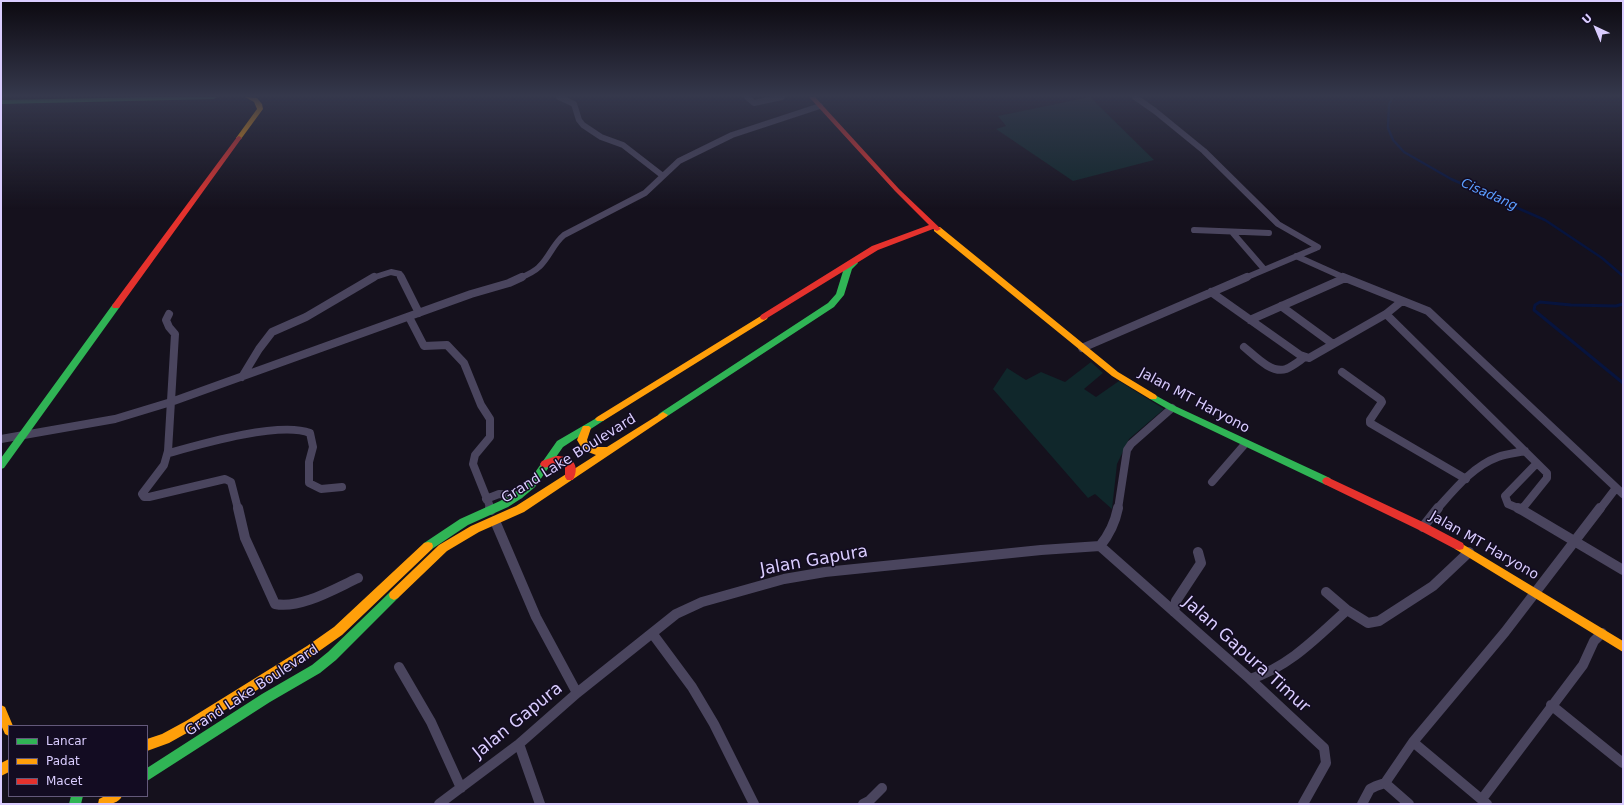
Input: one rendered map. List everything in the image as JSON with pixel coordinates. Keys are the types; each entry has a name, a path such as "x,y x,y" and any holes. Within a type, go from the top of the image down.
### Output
{"street":[{"path":"1,465 241,135"},
{"path":"597,135 622,145 664,176"},
{"path":"1,439 23,434 115,420 171,402 527,276 541,266 556,242 564,235 644,193 679,161 733,135"},
{"name":"Jalan MT Haryono","path":"846,135 897,190 933,226 1115,374 1172,408 1245,444 1423,527 1469,552 1623,647"},
{"path":"1082,348 1317,247 1278,224 1204,151 1184,135"},
{"name":"Grand Lake Boulevard","path":"148,745 165,739 190,725 311,650 338,631 422,550 464,522 504,504 519,495 532,484 560,444 860,257 881,246 933,226"},
{"path":"1194,230 1269,233"},
{"path":"1232,232 1264,269"},
{"path":"1296,256 1402,302 1428,311 1620,491 1575,542 1413,742 1385,783 1373,786 1362,804"},
{"name":"Grand Lake Boulevard","path":"148,774 266,698 316,669 332,656 443,548 459,537 520,509 831,305 840,295 848,268 860,257"},
{"path":"242,377 259,349 272,332 306,317 374,276 391,272 400,274 419,313"},
{"path":"1250,320 1345,278"},
{"path":"1211,292 1305,357"},
{"path":"1244,347 1270,367 1277,370 1283,370 1305,357 1309,358 1386,314 1402,302"},
{"path":"1281,306 1333,344"},
{"path":"169,314 166,320 169,327 175,334 169,453 164,467 142,494 144,497 150,497 225,479 231,482 244,538 275,604 285,606 306,601 358,578"},
{"path":"1386,314 1547,473 1548,478 1522,510"},
{"path":"409,317 424,346 446,345 459,356 464,363 481,405 490,419 490,437 475,455 473,464 491,510"},
{"path":"1342,372 1381,400 1382,402 1370,420 1370,423 1466,479"},
{"path":"1100,546 1107,540 1116,519 1127,450 1131,444 1172,408"},
{"path":"586,428 582,435 584,445 587,448 596,452 609,451"},
{"path":"169,453 223,438 280,430 304,431 310,433 313,447 309,462 310,483 321,489 342,487"},
{"path":"1212,482 1245,444"},
{"path":"1423,527 1444,501 1475,470 1496,457 1524,451"},
{"path":"545,464 559,459 567,461 571,465 570,477"},
{"path":"1537,464 1505,496 1508,504 1522,510 1623,570"},
{"path":"486,499 499,494 519,495"},
{"path":"495,520 536,618 577,693"},
{"name":"Jalan Gapura Timur","path":"1100,546 1250,679 1324,748 1326,763 1303,804"},
{"name":"Jalan Gapura","path":"439,804 519,744 577,693 676,614 702,602 784,579 825,572 1041,550 1100,546"},
{"path":"1174,612 1176,601 1201,563 1198,552"},
{"path":"1326,592 1347,610 1368,623 1379,621 1433,586 1469,552"},
{"path":"1250,679 1268,673 1278,667 1309,644 1347,610"},
{"path":"652,633 692,686 714,724 754,804"},
{"path":"1413,742 1485,802 1551,705 1583,664 1594,641 1602,633"},
{"path":"399,668 431,722 460,788"},
{"path":"1551,705 1582,728 1623,763"},
{"path":"1,711 8,728"},
{"path":"519,744 540,804"},
{"path":"1385,783 1409,804"},
{"path":"863,804 869,801 882,788"},
{"path":"104,804 114,797"}],"green space":[{"path":"1004,135 1128,135 1154,160 1073,181"},
{"path":"1091,362 1103,373 1084,389 1096,397 1119,381 1164,409 1129,439 1117,464 1112,509 1095,494 1088,498 993,389 1007,368 1026,380 1041,372 1065,382"}],"waterway":[{"name":"Cisadang","path":"1391,135 1393,140 1404,152 1451,179 1545,220 1602,258 1623,276"},
{"name":"Cisadang","path":"1623,304 1616,306 1571,305 1540,302 1535,305 1534,310 1623,383"}],"traffic: fast":[{"path":"663,415 831,305 840,295 848,268 854,263"},
{"path":"1,465 116,306"},
{"path":"1153,397 1172,408 1327,481"},
{"path":"428,546 464,522 504,504 519,495 532,484 560,444 600,419"},
{"path":"148,774 266,698 316,669 332,656 394,595"},
{"path":"75,804 77,797"}],"traffic: slow":[{"path":"239,138 241,135"},
{"path":"937,229 1115,374 1153,397"},
{"path":"600,419 764,317"},
{"path":"394,595 443,548 475,529 520,509 663,415"},
{"path":"586,428 582,440 586,447 596,451 608,451"},
{"path":"148,745 165,739 190,725 311,650 338,631 428,546"},
{"path":"1459,546 1623,647"},
{"path":"1,711 8,728"},
{"path":"1,770 8,766"},
{"path":"104,804 114,797"}],"traffic: jam":[{"path":"846,135 897,190 937,229"},
{"path":"116,306 239,138"},
{"path":"764,317 875,248 933,226"},
{"path":"545,464 556,460 565,460 570,465 570,477"},
{"path":"1327,481 1459,546"}]}
